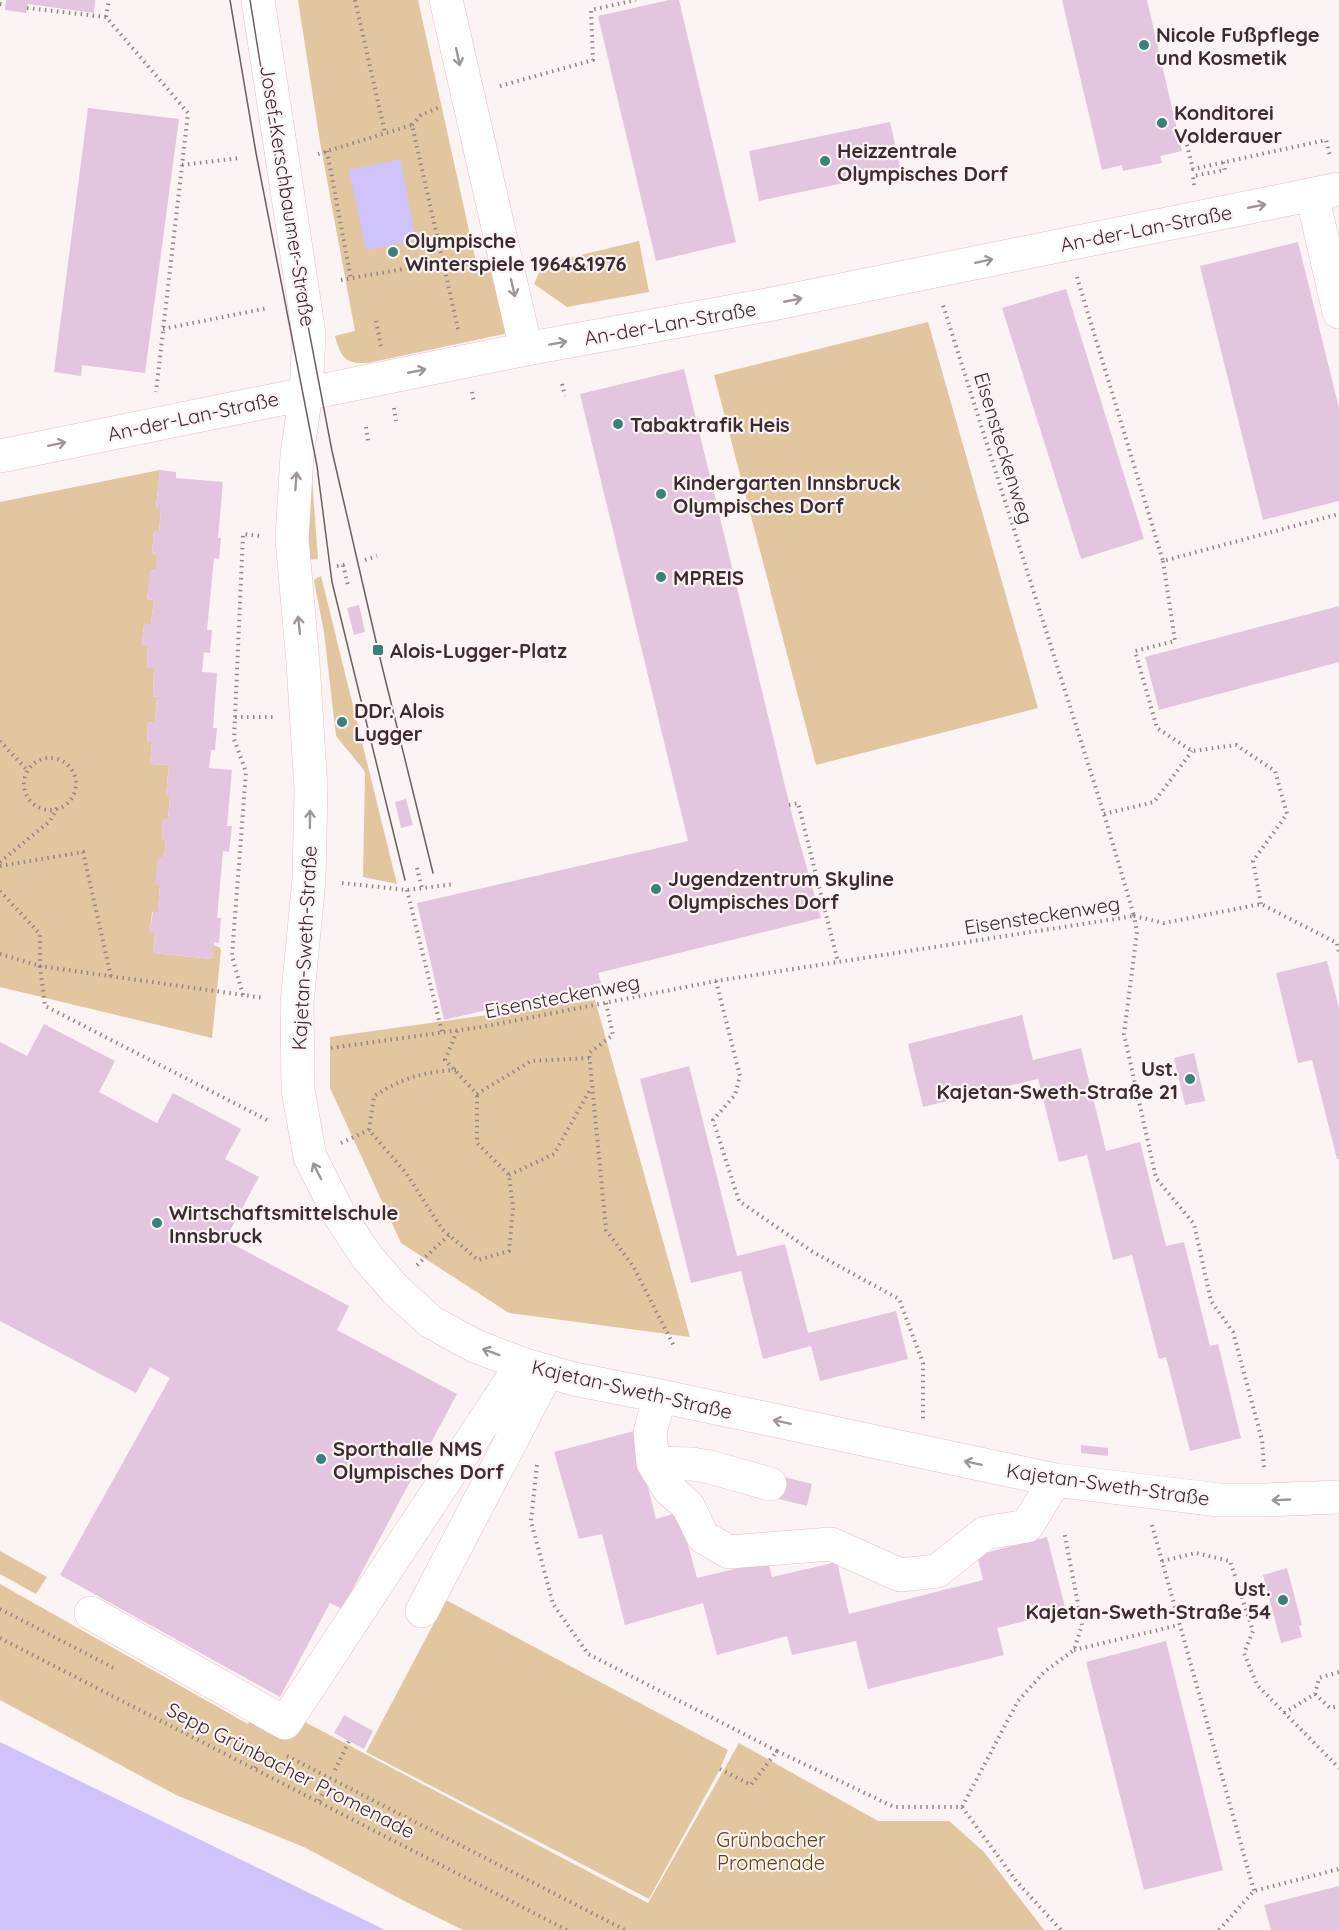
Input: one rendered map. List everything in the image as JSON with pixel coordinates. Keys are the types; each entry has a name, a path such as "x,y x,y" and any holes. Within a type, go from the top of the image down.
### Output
{"street":[{"name":"Josef-Kerschbaumer-Straße","path":"258,0 309,334 306,393"},
{"path":"446,0 526,349"},
{"name":"An-der-Lan-Straße","path":"0,456 526,349 767,305 1326,192"},
{"path":"1326,192 1339,312"},
{"name":"Kajetan-Sweth-Straße","path":"306,393 297,455 292,539 303,663 310,789 309,879 297,1003 298,1090 310,1157 340,1216 367,1257 395,1289 431,1322 475,1346 535,1368 574,1379 1055,1480 1219,1500 1339,1497"},
{"path":"422,1611 535,1368"},
{"path":"91,1613 285,1723 535,1368"},
{"path":"660,1396 650,1432 653,1463 669,1490 688,1506 703,1537 729,1552 831,1544 900,1575 936,1571 985,1533 1027,1526 1055,1480"},
{"path":"653,1463 710,1467 770,1485"}],"path":[{"path":"106,17 109,0"},
{"path":"355,0 385,133"},
{"path":"498,86 593,60 591,10 636,0"},
{"path":"27,8 106,17 188,113 156,395"},
{"path":"318,154 412,125 421,115 442,106"},
{"path":"412,125 459,333"},
{"path":"1196,131 1186,141 1193,169 1326,140 1330,157"},
{"path":"327,151 351,279"},
{"path":"182,165 239,158"},
{"path":"1194,186 1193,176 1225,170 1223,162"},
{"path":"1068,244 1163,561 1175,641 1135,651 1157,728 1192,751 1236,745 1275,771 1287,814 1253,861 1261,904"},
{"path":"341,280 443,262"},
{"name":"Eisensteckenweg","path":"325,1049 457,1031 716,981 1134,916 933,272"},
{"path":"163,329 268,308"},
{"path":"376,321 382,349"},
{"path":"562,384 565,396"},
{"path":"366,427 368,441"},
{"path":"1163,561 1339,514"},
{"path":"243,995 232,956 246,772 234,739 243,534 292,539"},
{"path":"365,560 377,556"},
{"path":"338,566 350,564"},
{"path":"343,565 348,585"},
{"path":"235,717 270,717"},
{"path":"0,741 27,771"},
{"path":"1104,814 1154,802 1192,751"},
{"path":"48,758 64,762 70,768 76,783 70,799 57,808 48,810 32,803 24,788 27,771 40,759 48,758"},
{"path":"789,805 798,803 838,962"},
{"path":"0,864 50,821 57,808"},
{"path":"0,864 83,852 111,977"},
{"path":"417,868 422,888"},
{"path":"309,879 407,890 455,884"},
{"path":"407,890 442,1032"},
{"path":"0,891 40,934 40,966 45,1006 272,1123 305,1136"},
{"path":"1266,1500 1262,1440 1233,1332 1211,1301 1194,1224 1156,1178 1124,1034 1137,932 1134,916 1164,923 1261,904 1337,943 1339,953"},
{"path":"0,954 40,966 297,1003"},
{"path":"716,981 740,1076 735,1095 713,1120 739,1201 813,1252 899,1299 923,1363 923,1452"},
{"path":"606,1003 613,1035 590,1053 606,1230 633,1266 674,1346"},
{"path":"456,1070 429,1071 397,1082 374,1096 369,1130 406,1173 442,1229 478,1260 509,1251 513,1208 509,1175 477,1143 477,1095 456,1070 445,1060 457,1031"},
{"path":"477,1095 531,1061 590,1058"},
{"path":"509,1175 554,1154 592,1086"},
{"path":"395,1289 449,1235"},
{"path":"538,1460 531,1521 554,1604 588,1654 777,1751 894,1807 962,1807"},
{"path":"1142,1491 1254,1891"},
{"path":"1062,1520 1082,1625 1074,1650"},
{"path":"1161,1561 1196,1553 1230,1562 1253,1631 1244,1653 1257,1685 1339,1768"},
{"path":"962,1807 1018,1701 1044,1672 1074,1650 1179,1625"},
{"name":"Sepp Grünbacher Promenade","path":"0,1638 567,1930"},
{"path":"1284,1713 1315,1694 1319,1678 1339,1672"},
{"path":"1315,1694 1330,1708 1339,1706"},
{"path":"335,1770 349,1741"},
{"path":"255,1768 268,1747"},
{"path":"720,1769 751,1785 777,1751"},
{"path":"279,1752 625,1930"},
{"path":"319,1801 327,1786"},
{"path":"962,1807 1017,1882 1061,1930"},
{"path":"1219,1930 1254,1891 1339,1869"}],"green space":[{"path":"298,0 418,0 476,262 488,269 496,261 507,331 504,334 368,363 349,361 339,350 335,336 355,331 320,142"},
{"path":"639,241 649,292 567,307 534,284 543,264"},
{"path":"928,322 1038,708 816,765 714,375"},
{"path":"311,465 318,559 303,560"},
{"path":"160,470 156,508 161,509 159,531 154,531 152,553 157,554 156,571 151,570 147,599 154,600 151,624 144,624 142,645 148,646 147,667 154,668 153,696 157,697 155,723 148,722 147,742 152,742 150,764 169,765 166,795 170,796 168,819 163,819 162,840 166,840 164,857 158,857 156,885 160,885 158,912 152,912 150,932 155,933 153,953 212,959 213,945 221,950 212,1038 0,987 0,502"},
{"path":"321,576 397,884 363,877 365,773 336,736 324,632 314,581"},
{"path":"595,1000 690,1337 509,1313 401,1243 330,1088 330,1037"},
{"path":"0,1551 47,1577 36,1594 0,1574"},
{"name":"Grünbacher Promenade","path":"0,1584 248,1724 265,1701 648,1903 739,1743 878,1821 949,1821 984,1852 1044,1930 463,1930 306,1848 176,1795 0,1700"},
{"path":"446,1600 728,1750 720,1769 649,1899 366,1752"}],"shaded area":[{"path":"400,159 416,240 366,250 349,170"},
{"path":"0,1742 385,1930 0,1930"}],"building":[{"path":"6,0 95,0 94,13 28,4 26,13 5,10"},
{"path":"669,0 679,0 736,242 656,261 598,16"},
{"path":"1062,0 1147,0 1182,151 1160,156 1162,163 1123,171 1122,165 1102,170"},
{"path":"88,108 179,119 145,373 82,365 81,376 54,372"},
{"name":"Heizzentrale Olympisches Dorf","path":"890,122 901,171 759,201 749,151"},
{"path":"1298,242 1339,408 1339,501 1263,520 1200,266"},
{"path":"1066,289 1144,539 1081,559 1002,308"},
{"path":"684,369 792,815 821,918 598,973 601,983 444,1020 417,903 688,841 580,394"},
{"path":"160,470 176,472 176,478 223,482 218,538 221,538 219,559 214,558 207,630 212,630 210,653 204,652 202,672 217,673 213,728 217,728 215,750 211,750 209,768 232,770 227,826 232,826 229,852 223,851 217,918 221,918 219,943 214,942 212,959 153,953 155,933 150,933 153,911 158,912 160,885 155,885 158,857 164,857 166,840 161,840 163,819 168,819 170,796 166,796 169,765 150,764 152,742 147,742 148,722 155,723 157,697 153,696 154,668 147,668 148,646 142,646 144,624 151,624 154,600 147,599 150,570 155,571 157,554 152,553 154,531 159,531 161,509 156,509"},
{"path":"359,605 365,632 354,635 347,608"},
{"path":"1339,606 1339,662 1159,710 1145,657"},
{"path":"406,799 413,825 401,828 395,802"},
{"path":"1327,961 1339,1008 1339,1159 1337,1159 1312,1060 1298,1063 1276,973"},
{"path":"1022,1015 1033,1060 1081,1048 1106,1151 1140,1142 1166,1246 1184,1242 1210,1346 1218,1344 1241,1438 1190,1451 1166,1357 1159,1359 1132,1255 1113,1260 1087,1155 1059,1162 1038,1079 923,1107 908,1044"},
{"path":"44,1024 115,1061 99,1092 157,1123 173,1093 241,1129 225,1159 259,1177 225,1240 349,1306 337,1330 457,1394 342,1609 330,1603 280,1697 60,1575 170,1378 150,1367 136,1393 0,1321 0,1042 27,1056"},
{"name":"Ust. Kajetan-Sweth-Straße 21","path":"1194,1053 1205,1101 1185,1105 1174,1058"},
{"path":"689,1066 737,1256 785,1244 808,1333 896,1311 908,1359 820,1381 811,1346 763,1359 741,1271 691,1283 640,1079"},
{"path":"634,1431 656,1519 679,1512 697,1578 768,1561 772,1577 837,1562 849,1614 983,1580 977,1555 1047,1537 1066,1611 997,1628 1004,1655 868,1689 856,1641 792,1655 787,1636 717,1655 703,1603 625,1625 602,1534 579,1539 554,1452"},
{"path":"1081,1445 1108,1448 1108,1456 1081,1453"},
{"path":"776,1475 812,1484 807,1506 771,1497"},
{"name":"Ust. Kajetan-Sweth-Straße 54","path":"1287,1568 1302,1625 1299,1626 1302,1637 1281,1643 1263,1575"},
{"path":"1166,1641 1223,1870 1144,1890 1086,1662"},
{"path":"344,1715 373,1731 364,1749 334,1733"},
{"path":"1339,1886 1339,1930 1271,1930 1264,1905"}],"tram line":[{"path":"230,0 256,153 317,466 332,582 405,880"},
{"path":"250,0 273,143 332,451 433,873"}],"place":[{"name":"Nicole Fußpflege und Kosmetik","path":"1144,45"},
{"name":"Konditorei Volderauer","path":"1162,123"},
{"name":"Heizzentrale Olympisches Dorf","path":"825,161"},
{"name":"Olympische Winterspiele 1964&1976","path":"393,252"},
{"name":"Tabaktrafik Heis","path":"618,424"},
{"name":"Kindergarten Innsbruck Olympisches Dorf","path":"661,494"},
{"name":"MPREIS","path":"661,577"},
{"name":"Alois-Lugger-Platz","path":"378,650"},
{"name":"DDr. Alois Lugger","path":"342,722"},
{"name":"Jugendzentrum Skyline Olympisches Dorf","path":"656,889"},
{"name":"Ust. Kajetan-Sweth-Straße 21","path":"1190,1079"},
{"name":"Wirtschaftsmittelschule Innsbruck","path":"157,1223"},
{"name":"Sporthalle NMS Olympisches Dorf","path":"321,1459"},
{"name":"Ust. Kajetan-Sweth-Straße 54","path":"1283,1600"}]}
